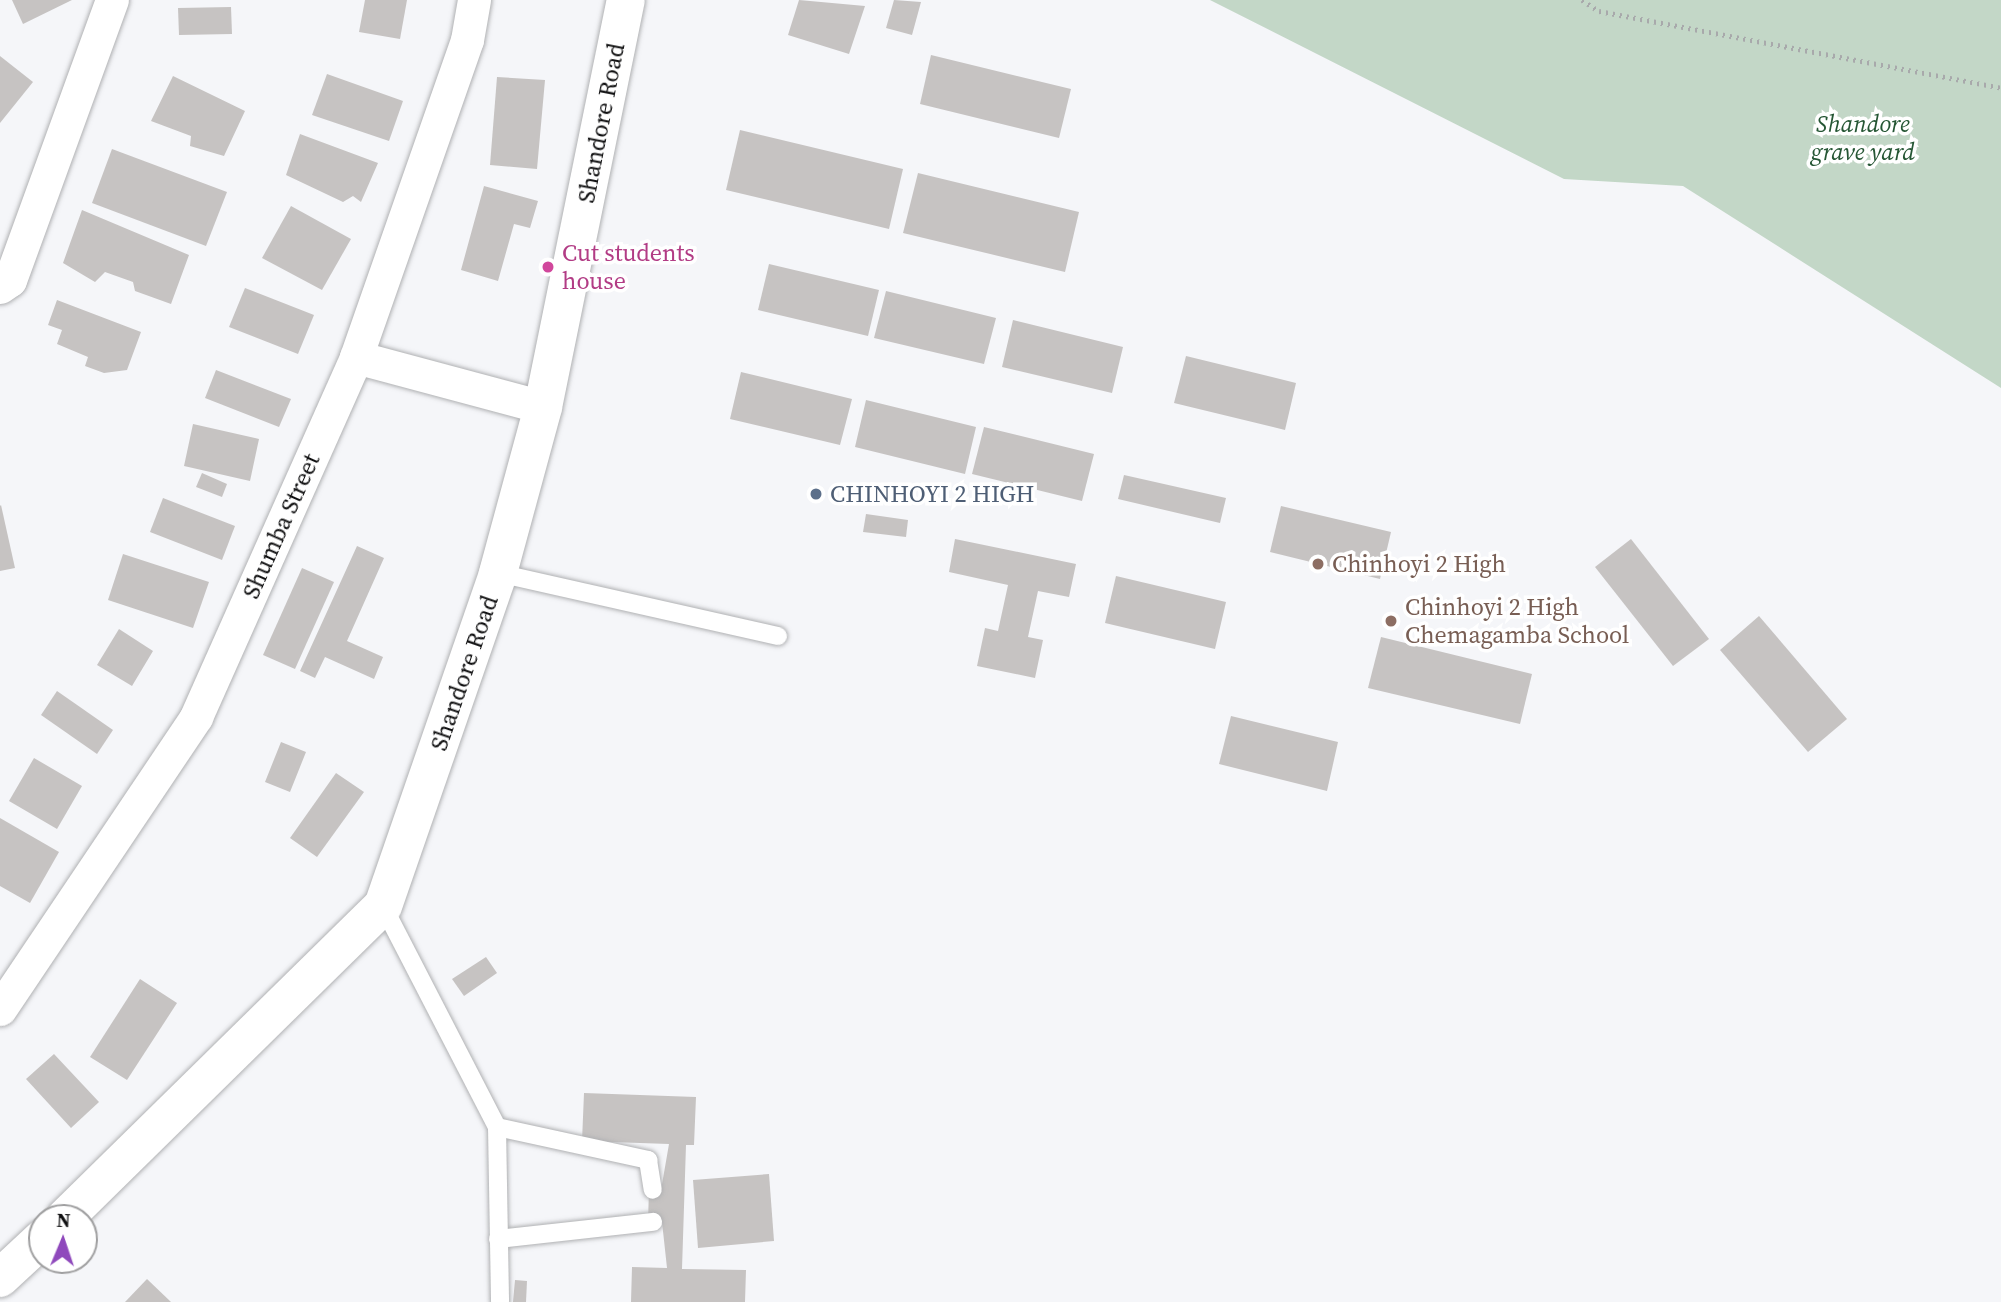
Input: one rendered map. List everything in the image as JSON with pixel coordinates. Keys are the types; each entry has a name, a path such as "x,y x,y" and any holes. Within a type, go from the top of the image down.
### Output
{"street":[{"path":"0,287 10,279 112,0"},
{"name":"Shumba Street","path":"0,1009 197,717 356,358 467,40 474,0"},
{"name":"Shandore Road","path":"79,1204 383,906 498,573 543,407 626,0"},
{"path":"356,358 543,407"},
{"path":"0,1278 28,1252"}],"lane":[{"path":"498,573 778,636"},
{"path":"383,906 497,1127 500,1302"},
{"path":"497,1127 648,1160 653,1190"},
{"path":"498,1239 653,1222"}],"path":[{"path":"1582,0 1599,11 2001,88"}],"green space":[{"name":"Shandore grave yard","path":"1210,0 2001,0 2001,388 1683,186 1564,179"}],"building":[{"path":"12,0 72,0 23,24"},
{"path":"365,0 407,0 400,39 359,32"},
{"path":"799,0 865,6 849,54 788,35"},
{"path":"894,0 921,2 912,35 886,28"},
{"path":"231,7 232,34 179,35 178,8"},
{"path":"931,55 1071,89 1059,138 920,104"},
{"path":"0,56 33,82 0,123"},
{"path":"327,74 403,101 389,141 312,115"},
{"path":"173,76 245,111 224,156 190,146 191,136 151,121"},
{"path":"497,77 545,80 537,169 490,165"},
{"path":"740,130 903,169 889,229 726,190"},
{"path":"300,134 378,163 361,202 353,196 343,202 286,175"},
{"path":"112,149 227,192 206,246 92,203"},
{"path":"918,173 1079,212 1065,272 903,233"},
{"path":"484,186 538,201 530,228 514,224 498,281 461,270"},
{"path":"291,206 351,239 322,290 262,258"},
{"path":"82,210 189,255 171,304 135,291 133,282 105,272 95,282 63,263"},
{"path":"769,264 879,290 868,336 758,310"},
{"path":"245,288 314,315 298,354 229,327"},
{"path":"886,291 996,318 984,364 874,338"},
{"path":"57,300 141,332 127,370 104,373 85,366 88,357 57,344 62,330 48,325"},
{"path":"1013,320 1123,347 1112,393 1002,367"},
{"path":"1186,356 1296,383 1285,430 1174,403"},
{"path":"216,370 291,399 279,427 205,398"},
{"path":"741,372 852,399 840,445 730,419"},
{"path":"866,400 976,427 965,474 855,447"},
{"path":"193,424 259,439 250,481 184,466"},
{"path":"984,427 1094,454 1082,501 972,474"},
{"path":"202,473 227,484 222,497 196,487"},
{"path":"1124,475 1226,498 1220,523 1118,499"},
{"path":"163,498 235,526 222,560 150,532"},
{"path":"0,506 15,568 0,571"},
{"path":"1281,506 1391,532 1380,579 1270,552"},
{"path":"866,514 908,520 906,537 863,532"},
{"path":"955,539 1076,564 1069,597 1038,591 1028,637 1043,640 1035,678 977,666 985,628 998,631 1008,585 949,572"},
{"path":"1631,539 1709,639 1673,666 1595,567"},
{"path":"357,546 384,558 347,641 383,657 374,679 325,657 315,678 300,671"},
{"path":"123,554 209,582 193,628 108,600"},
{"path":"302,568 334,582 295,669 263,655"},
{"path":"1116,576 1226,602 1215,649 1105,623"},
{"path":"1759,616 1847,719 1808,752 1720,650"},
{"path":"119,629 153,651 132,686 97,665"},
{"path":"1381,637 1532,674 1520,724 1368,688"},
{"path":"57,691 113,730 97,754 41,715"},
{"path":"1231,716 1338,742 1327,791 1219,764"},
{"path":"281,742 306,752 290,792 265,782"},
{"path":"34,758 82,786 57,829 9,801"},
{"path":"336,773 364,792 317,857 290,838"},
{"path":"0,818 59,852 30,903 0,886"},
{"path":"486,957 497,973 464,996 452,979"},
{"path":"140,979 177,1003 127,1080 90,1057"},
{"path":"54,1054 99,1102 71,1128 26,1079"},
{"path":"584,1093 696,1097 694,1145 686,1145 682,1269 746,1270 745,1302 631,1302 632,1267 667,1268 662,1222 648,1222 649,1189 661,1190 669,1144 582,1141"},
{"path":"769,1174 774,1241 698,1248 693,1180"},
{"path":"147,1279 171,1302 125,1302"},
{"path":"515,1280 527,1281 526,1302 513,1302"}],"place":[{"name":"Cut students house","path":"548,267"},
{"name":"CHINHOYI 2 HIGH","path":"816,494"},
{"name":"Chinhoyi 2 High","path":"1318,564"},
{"name":"Chinhoyi 2 High Chemagamba School","path":"1391,621"}]}
